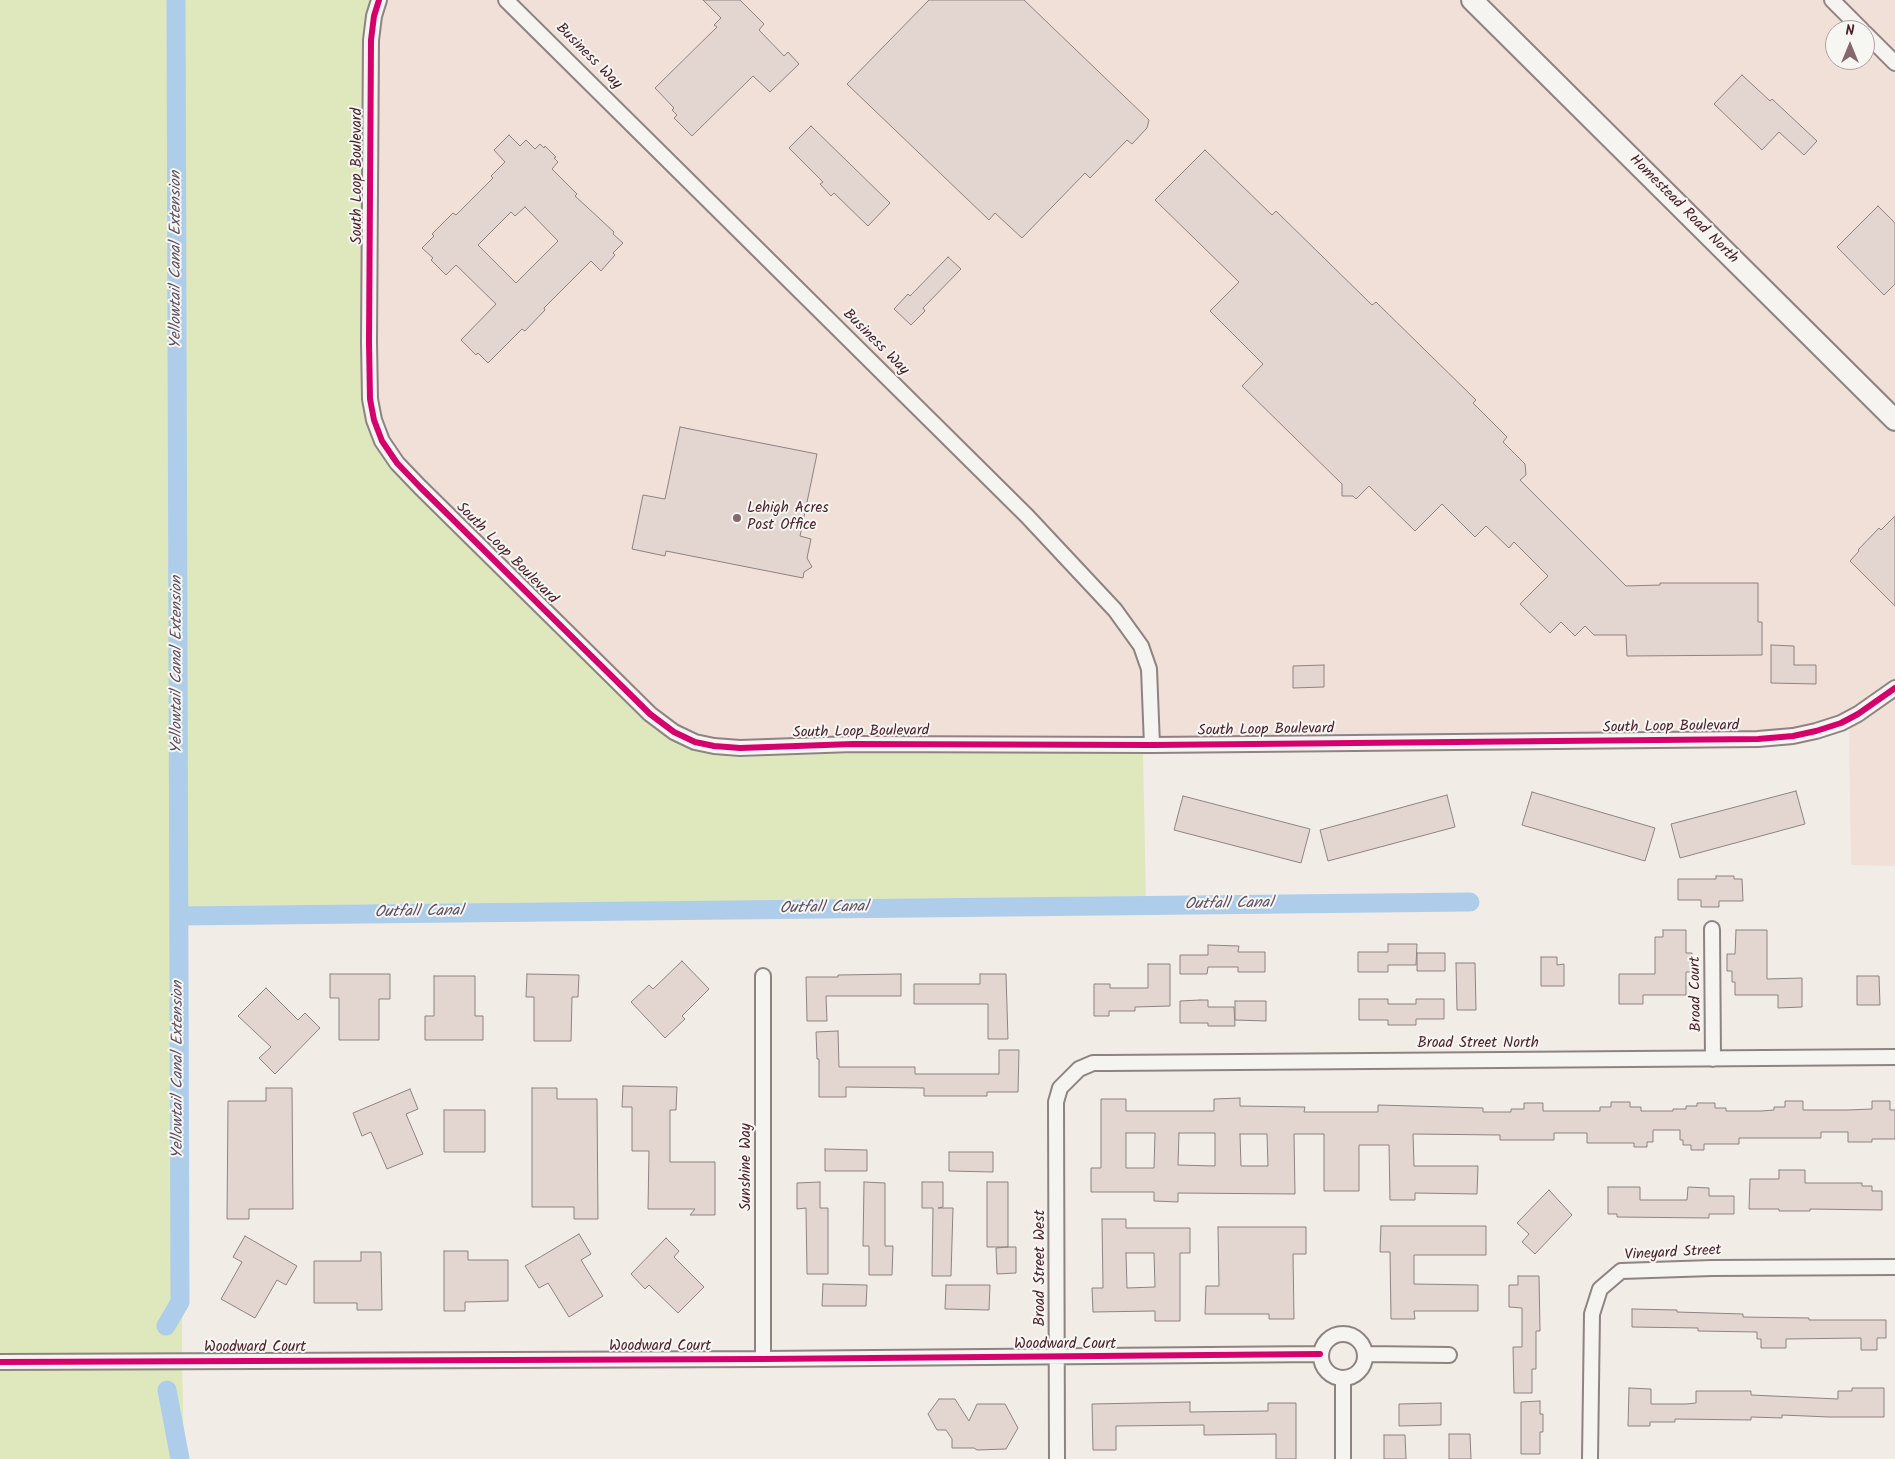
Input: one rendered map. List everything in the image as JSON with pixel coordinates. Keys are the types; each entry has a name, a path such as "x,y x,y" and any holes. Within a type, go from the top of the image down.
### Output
{"main road":[{"name":"Homestead Road North","path":"1472,0 1895,420"}],"street":[{"name":"South Loop Boulevard","path":"379,0 374,16 371,50 369,342 370,399 374,420 382,441 403,469 650,714 674,732 695,742 740,748 853,744 1152,745 1758,739 1793,736 1840,723 1866,709 1895,688"},
{"name":"Business Way","path":"506,0 1027,516 1115,610 1141,646 1149,669 1152,745"},
{"path":"1832,0 1852,20"},
{"path":"1875,43 1895,63"},
{"name":"Broad Court","path":"1712,929 1714,1058"},
{"name":"Sunshine Way","path":"762,1359 763,976"},
{"name":"Broad Street North","path":"1068,1080 1079,1069 1093,1063 1895,1057"},
{"name":"Broad Street West","path":"1057,1459 1056,1102 1060,1088 1068,1080"},
{"name":"Vineyard Street","path":"1590,1459 1592,1314 1600,1289 1620,1271 1712,1268 1895,1267"},
{"path":"1338,1334 1353,1336 1359,1341 1365,1354 1362,1368 1356,1373 1343,1378 1329,1374 1324,1368 1320,1354 1326,1341 1338,1334"},
{"name":"Woodward Court","path":"0,1362 762,1359 1320,1354"},
{"path":"1365,1354 1450,1355"},
{"path":"1343,1378 1343,1459"}],"shaded area":[{"path":"379,0 1895,0 1895,688 1816,731 740,748 674,732 397,463 370,399"},
{"path":"1895,698 1895,866 1851,865 1849,729"}],"green space":[{"path":"0,0 371,0 366,15 364,40 362,399 366,421 376,446 392,470 415,494 645,720 670,739 692,750 739,757 853,753 1143,753 1146,902 184,908 182,1356 184,1459 0,1459"}],"building":[{"path":"703,0 740,0 764,24 759,30 784,56 788,52 799,64 770,92 753,76 692,136 674,118 677,115 672,110 674,108 655,88 717,27 714,25 721,18"},
{"path":"929,0 1024,0 1149,120 1147,128 1132,144 1127,140 1090,178 1085,173 1022,238 995,213 989,220 847,84"},
{"path":"1742,75 1770,101 1772,99 1817,141 1804,155 1779,132 1762,150 1714,104"},
{"path":"811,126 890,203 868,226 834,193 831,196 820,184 823,182 789,148"},
{"path":"509,135 520,146 526,140 535,149 540,144 544,148 545,146 556,157 554,158 558,162 552,169 577,194 575,196 614,232 613,234 623,243 613,253 615,255 601,271 591,261 544,308 545,310 525,331 522,329 488,363 478,353 476,355 461,340 496,304 456,265 446,275 431,260 433,258 422,248 434,236 432,234 453,213 456,215 493,178 491,176 505,162 494,150","holes":["525,207 558,241 516,283 478,245 511,212 515,216"]},
{"path":"1205,150 1272,215 1276,211 1372,305 1376,302 1476,400 1473,403 1507,437 1503,442 1525,464 1526,475 1520,480 1626,586 1660,585 1660,583 1758,583 1758,622 1762,622 1762,655 1627,656 1626,635 1594,635 1585,626 1575,636 1561,622 1550,633 1520,604 1548,576 1514,542 1509,548 1486,526 1475,537 1442,504 1415,531 1369,486 1356,499 1353,496 1342,496 1342,484 1242,386 1263,364 1210,311 1239,282 1155,200"},
{"path":"1878,206 1895,223 1895,284 1884,295 1837,247"},
{"path":"948,257 961,269 923,308 925,311 911,325 894,309 908,294 910,296"},
{"path":"680,427 817,454 800,536 811,539 807,558 812,567 804,572 803,578 666,551 665,556 632,549 643,495 665,499"},
{"path":"1895,516 1895,606 1850,561 1879,528 1881,530"},
{"path":"1771,645 1794,646 1794,665 1816,665 1816,684 1771,683"},
{"path":"1324,665 1324,687 1293,688 1293,666"},
{"path":"1796,791 1805,824 1680,858 1671,824"},
{"path":"1532,792 1655,828 1645,861 1522,825"},
{"path":"1447,795 1455,827 1328,861 1320,830"},
{"path":"1183,796 1310,829 1301,863 1174,830"},
{"path":"1716,876 1734,876 1734,879 1742,879 1743,901 1719,901 1719,907 1701,907 1701,900 1678,900 1678,879 1716,879"},
{"path":"1663,930 1686,930 1686,953 1692,953 1692,972 1686,972 1686,995 1643,995 1643,1004 1619,1004 1619,974 1655,974 1655,937 1663,937"},
{"path":"1736,930 1767,930 1767,979 1802,978 1802,1007 1778,1008 1778,995 1735,995 1735,982 1732,982 1732,971 1727,971 1727,954 1735,954"},
{"path":"1388,944 1417,944 1416,965 1388,965 1388,972 1358,972 1358,952 1388,952"},
{"path":"1208,945 1239,946 1238,952 1265,952 1265,972 1238,972 1238,967 1208,967 1207,974 1180,974 1180,955 1208,955"},
{"path":"1417,953 1445,953 1445,971 1417,971"},
{"path":"1541,957 1557,957 1557,965 1564,964 1564,986 1541,986"},
{"path":"682,961 709,989 682,1016 685,1019 665,1038 631,1002 649,985 653,989"},
{"path":"1456,963 1475,963 1476,1010 1457,1010"},
{"path":"1148,964 1170,964 1170,1006 1135,1007 1135,1011 1109,1011 1109,1016 1094,1016 1094,984 1110,984 1110,988 1148,988"},
{"path":"330,974 390,974 390,999 379,999 379,1040 339,1040 339,998 330,998"},
{"path":"527,974 579,975 578,997 572,997 571,1041 534,1041 534,997 526,997"},
{"path":"901,974 901,996 826,996 827,1021 807,1021 806,977"},
{"path":"980,974 1006,974 1008,1039 988,1039 988,1004 914,1004 914,984 980,984"},
{"path":"434,976 475,976 475,1016 483,1016 483,1040 425,1040 425,1016 434,1016"},
{"path":"1857,976 1879,976 1880,1005 1857,1005"},
{"path":"266,988 298,1020 305,1013 320,1028 275,1074 259,1058 271,1047 238,1016"},
{"path":"1359,999 1388,999 1388,1004 1416,1004 1416,999 1444,999 1444,1019 1416,1019 1416,1025 1388,1025 1388,1020 1359,1020"},
{"path":"1208,1000 1208,1007 1234,1007 1235,1026 1208,1026 1208,1023 1180,1023 1180,1001"},
{"path":"1235,1001 1266,1001 1266,1021 1235,1020"},
{"path":"838,1031 839,1067 915,1067 915,1074 999,1074 999,1050 1019,1050 1018,1092 987,1092 987,1096 924,1096 924,1088 846,1087 846,1097 819,1097 819,1059 817,1059 816,1032"},
{"path":"623,1086 677,1087 676,1110 670,1110 670,1162 715,1162 715,1215 690,1215 695,1209 648,1209 649,1151 632,1151 632,1107 622,1107"},
{"path":"266,1088 292,1088 293,1209 249,1209 249,1219 227,1219 228,1101 266,1101"},
{"path":"532,1088 557,1088 557,1099 597,1099 598,1219 574,1219 574,1207 532,1207"},
{"path":"410,1089 418,1109 406,1114 423,1154 387,1169 371,1132 362,1136 353,1113"},
{"path":"1240,1098 1240,1106 1305,1107 1304,1112 1378,1112 1378,1105 1483,1108 1483,1112 1511,1112 1511,1109 1524,1109 1524,1103 1543,1103 1543,1111 1600,1111 1600,1107 1611,1107 1611,1102 1630,1102 1630,1107 1641,1107 1641,1111 1673,1111 1673,1109 1686,1109 1686,1106 1697,1106 1697,1103 1715,1103 1715,1108 1726,1108 1726,1111 1761,1111 1774,1110 1774,1107 1785,1107 1785,1101 1803,1101 1803,1110 1848,1110 1872,1109 1872,1101 1890,1101 1890,1110 1895,1110 1895,1139 1872,1139 1872,1142 1848,1142 1848,1132 1821,1132 1821,1138 1739,1138 1739,1144 1704,1144 1704,1150 1691,1150 1691,1145 1683,1145 1683,1140 1680,1140 1680,1130 1653,1130 1653,1142 1647,1142 1647,1147 1634,1147 1634,1143 1587,1143 1587,1133 1554,1133 1554,1140 1500,1140 1500,1135 1413,1134 1414,1166 1478,1166 1477,1194 1415,1193 1415,1200 1390,1200 1389,1145 1359,1145 1359,1191 1324,1191 1324,1134 1294,1134 1295,1194 1178,1193 1178,1202 1154,1201 1154,1192 1091,1192 1091,1168 1101,1168 1101,1099 1126,1099 1126,1111 1214,1111 1214,1099","holes":["1126,1133 1155,1133 1154,1168 1126,1168","1179,1133 1215,1133 1215,1166 1178,1165","1240,1134 1267,1134 1268,1166 1241,1166"]},
{"path":"444,1110 485,1110 485,1152 444,1152"},
{"path":"825,1149 867,1150 867,1171 825,1171"},
{"path":"949,1152 993,1152 993,1172 949,1171"},
{"path":"1779,1170 1805,1170 1805,1183 1862,1183 1862,1186 1872,1186 1872,1191 1882,1191 1882,1210 1810,1209 1810,1211 1779,1211 1779,1209 1749,1209 1750,1179 1779,1179"},
{"path":"820,1182 820,1208 828,1208 828,1274 807,1274 806,1208 797,1209 797,1183"},
{"path":"864,1182 885,1183 885,1246 893,1246 892,1275 869,1275 869,1246 863,1246"},
{"path":"922,1182 943,1182 943,1207 938,1208 953,1208 951,1276 932,1276 933,1208 922,1208"},
{"path":"987,1182 1008,1182 1008,1247 987,1247"},
{"path":"1608,1187 1640,1187 1640,1200 1687,1200 1688,1187 1709,1188 1709,1196 1734,1196 1734,1214 1709,1214 1709,1218 1617,1217 1617,1214 1608,1214"},
{"path":"1549,1190 1572,1215 1535,1254 1522,1242 1529,1234 1517,1223"},
{"path":"1102,1219 1126,1219 1126,1228 1190,1228 1190,1253 1180,1253 1180,1321 1155,1321 1155,1311 1093,1312 1092,1288 1103,1288","holes":["1126,1253 1154,1253 1155,1287 1127,1288"]},
{"path":"1381,1226 1486,1226 1486,1255 1414,1255 1414,1284 1478,1285 1478,1311 1414,1311 1415,1319 1391,1319 1390,1252 1380,1252"},
{"path":"1218,1227 1306,1227 1306,1254 1293,1254 1294,1319 1269,1319 1269,1314 1205,1314 1206,1286 1219,1286"},
{"path":"579,1234 591,1254 581,1260 603,1296 569,1317 548,1283 539,1288 525,1266"},
{"path":"245,1236 297,1266 286,1285 277,1280 255,1318 221,1299 242,1262 233,1257"},
{"path":"666,1238 679,1251 674,1257 704,1287 678,1313 649,1285 645,1289 631,1274"},
{"path":"1016,1247 1016,1273 997,1274 996,1248"},
{"path":"444,1251 468,1251 468,1260 508,1260 508,1301 465,1302 465,1311 444,1311"},
{"path":"361,1252 381,1252 382,1310 357,1310 357,1303 314,1303 314,1261 361,1261"},
{"path":"1518,1276 1539,1276 1540,1331 1536,1331 1536,1369 1532,1369 1532,1393 1514,1393 1513,1347 1522,1347 1522,1308 1509,1307 1509,1285 1518,1285"},
{"path":"823,1284 867,1285 866,1306 822,1306"},
{"path":"946,1285 990,1285 989,1310 945,1309"},
{"path":"1632,1309 1743,1314 1743,1317 1809,1318 1809,1320 1886,1320 1886,1338 1877,1338 1877,1350 1861,1350 1861,1338 1786,1339 1786,1348 1761,1348 1761,1339 1757,1339 1757,1332 1698,1331 1698,1328 1632,1327"},
{"path":"1629,1388 1651,1389 1651,1404 1686,1404 1696,1403 1696,1391 1751,1391 1751,1395 1838,1399 1838,1391 1852,1391 1852,1388 1884,1388 1884,1417 1782,1415 1782,1418 1751,1417 1751,1420 1675,1419 1675,1422 1650,1422 1650,1426 1628,1426"},
{"path":"939,1399 955,1399 969,1421 977,1404 1005,1404 1018,1428 1006,1449 977,1450 974,1448 952,1448 952,1439 946,1430 937,1430 928,1414"},
{"path":"1540,1401 1540,1414 1543,1414 1543,1432 1540,1432 1540,1454 1521,1454 1521,1402"},
{"path":"1190,1402 1190,1412 1268,1411 1268,1403 1296,1403 1296,1459 1276,1459 1276,1434 1204,1435 1204,1425 1116,1426 1116,1450 1093,1450 1092,1404"},
{"path":"1441,1403 1441,1425 1399,1426 1399,1404"},
{"path":"1449,1434 1470,1434 1471,1459 1449,1459"},
{"path":"1384,1435 1405,1435 1406,1459 1384,1459"}],"waterway":[{"name":"Yellowtail Canal Extension","path":"166,1326 180,1302 176,0"},
{"name":"Outfall Canal","path":"179,916 1470,902"},
{"name":"Yellowtail Canal Extension","path":"167,1390 180,1459"}],"cycle path":[{"path":"379,0 374,16 371,40 369,342 370,399 374,420 382,441 397,463 420,487 650,714 674,732 695,742 740,748 853,744 1152,745 1758,739 1793,736 1841,723 1858,714 1895,688"},
{"path":"0,1362 763,1359 1320,1354"}],"place":[{"name":"Lehigh Acres Post Office","path":"737,518"}]}
